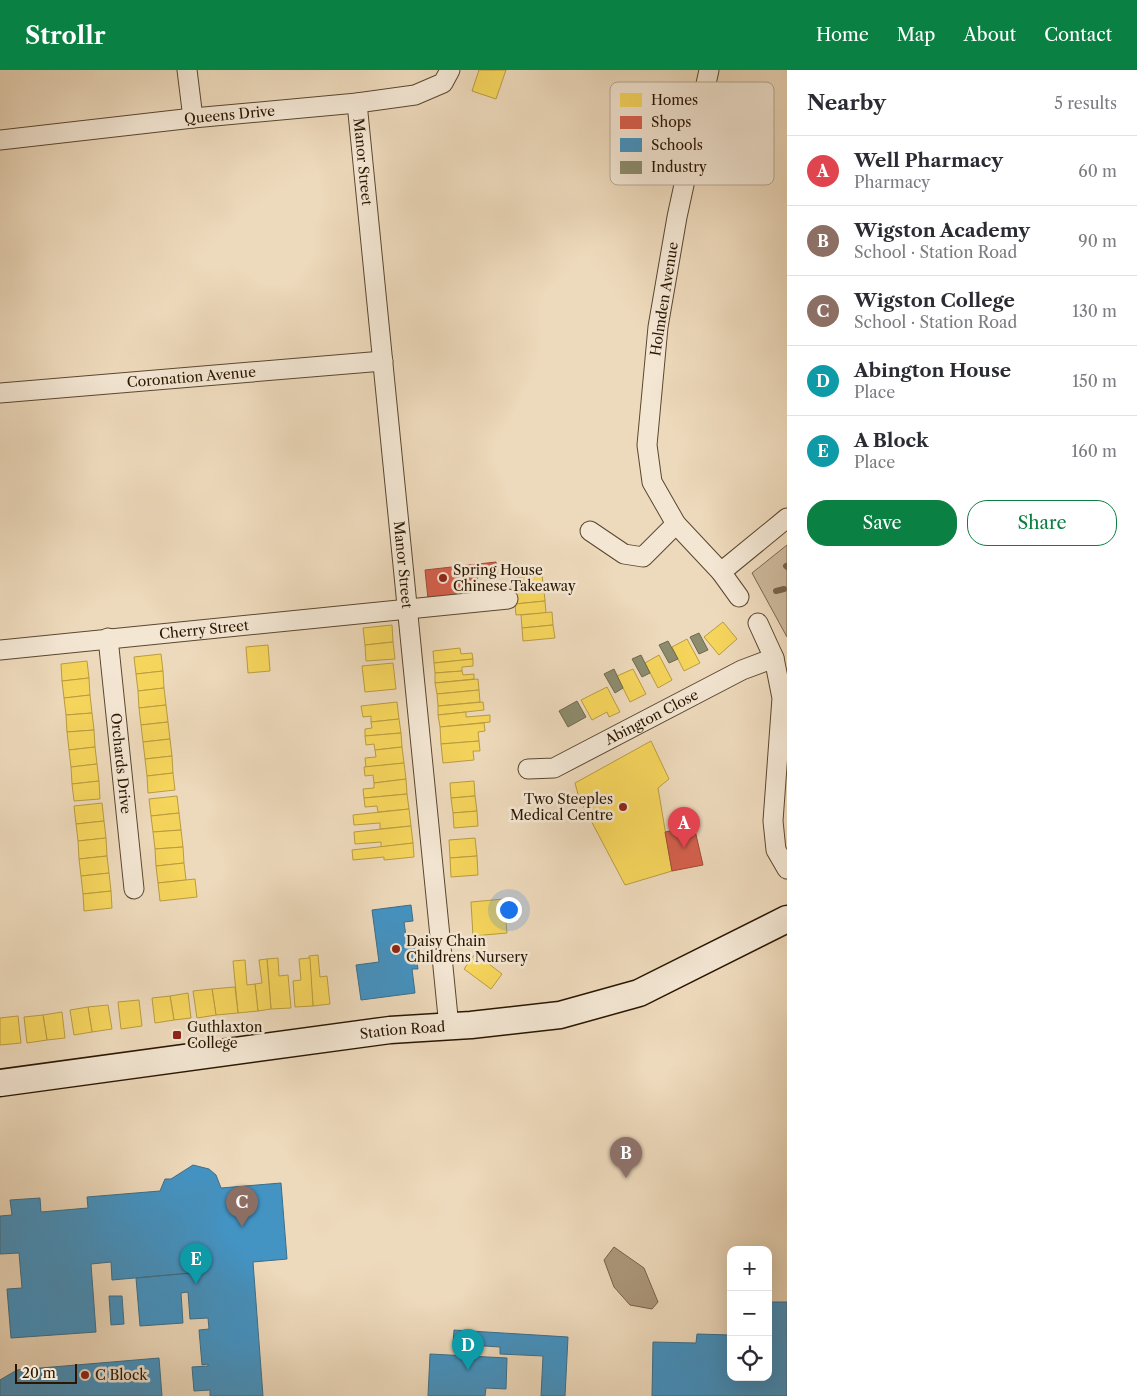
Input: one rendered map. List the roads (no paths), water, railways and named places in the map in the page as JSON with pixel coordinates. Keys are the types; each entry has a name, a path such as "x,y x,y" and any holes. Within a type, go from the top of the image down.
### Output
{"main road":[{"name":"Station Road","path":"0,1082 390,1030 449,1027 560,1015 639,993 787,919"}],"street":[{"path":"187,70 193,118"},
{"name":"Queens Drive","path":"0,140 193,118 358,103 415,95 443,83 450,70"},
{"name":"Manor Street","path":"358,103 449,1027"},
{"name":"Holmden Avenue","path":"684,185 658,328 647,445 652,482 676,524 722,572 739,597"},
{"name":"Coronation Avenue","path":"0,393 383,361"},
{"path":"722,572 787,518"},
{"path":"590,531 624,554 643,557 676,524"},
{"name":"Cherry Street","path":"0,650 508,599"},
{"path":"758,624 774,658 782,698 773,821 776,850 787,869"},
{"name":"Orchards Drive","path":"108,638 134,889"},
{"name":"Abington Close","path":"528,769 554,768 742,670 774,658"}],"waterway":[{"path":"776,591 784,589"}],"place":[{"name":"Spring House Chinese Takeaway","path":"443,578"},
{"name":"Two Steeples Medical Centre","path":"623,807"},
{"name":"Well Pharmacy","path":"684,848"},
{"name":"Daisy Chain Childrens Nursery","path":"396,949"},
{"name":"Guthlaxton College","path":"177,1035"},
{"name":"Wigston Academy","path":"626,1178"},
{"name":"Wigston College","path":"242,1227"},
{"name":"A Block","path":"196,1284"},
{"name":"Abington House","path":"468,1370"},
{"name":"C Block","path":"85,1375"}]}
